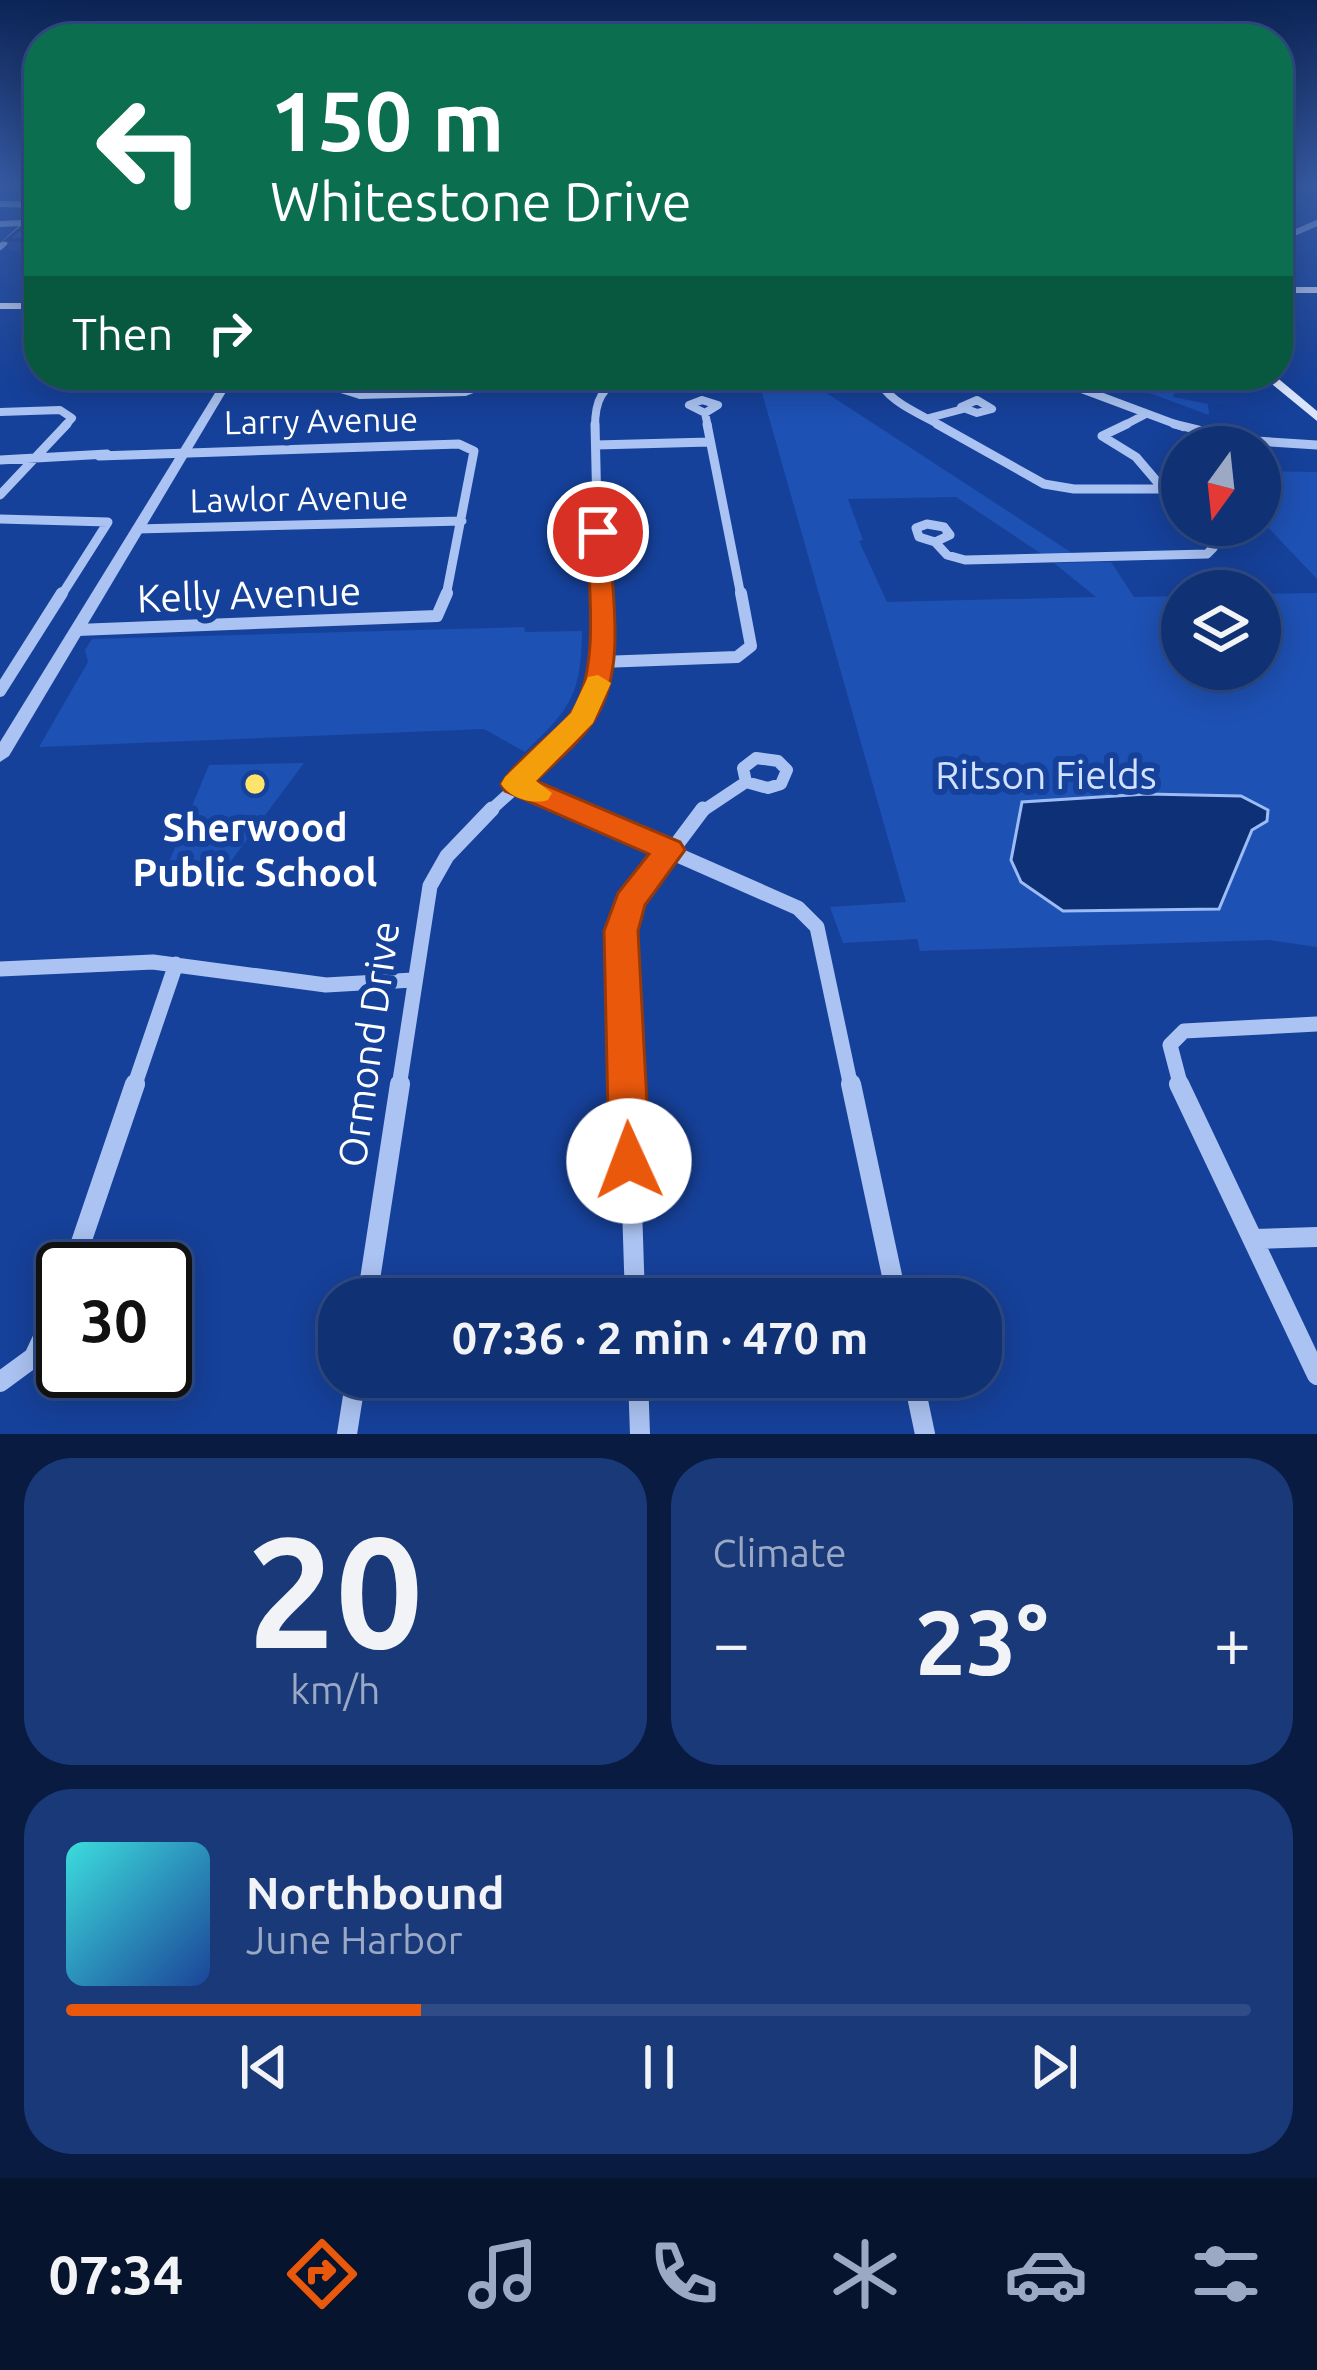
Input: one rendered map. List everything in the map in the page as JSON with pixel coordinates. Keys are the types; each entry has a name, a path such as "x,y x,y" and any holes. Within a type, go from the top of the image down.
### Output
{"main road":[{"path":"1285,390 1317,417"}],"street":[{"path":"0,756 222,390"},
{"path":"344,390 360,395 470,390"},
{"name":"Ormond Drive","path":"370,1278 425,903 435,874 460,838 583,717 601,662 596,445 597,397 602,390"},
{"path":"884,390 1044,484 1074,489 1161,489"},
{"path":"1082,390 1144,415 1238,442 1317,445"},
{"path":"929,418 963,409"},
{"path":"0,412 71,413 0,495"},
{"path":"601,662 737,657 752,646 705,413"},
{"path":"1144,415 1101,434 1136,458 1161,487"},
{"path":"596,445 710,442"},
{"name":"Larry Avenue","path":"0,460 459,444 474,451 462,521"},
{"path":"0,519 108,522 0,691"},
{"name":"Lawlor Avenue","path":"137,529 462,521"},
{"name":"Kelly Avenue","path":"77,630 422,619 444,608 462,521"},
{"path":"935,542 947,555 976,560 1208,554 1211,546"},
{"path":"634,1278 621,931 629,902 704,808 746,782"},
{"path":"516,784 798,908 817,927 892,1278"},
{"path":"0,969 176,964 326,985 413,980"},
{"path":"81,1242 176,964"},
{"path":"1317,1024 1184,1031 1170,1045 1173,1070 1317,1375"},
{"path":"1254,1239 1317,1237"},
{"path":"0,1382 19,1374 36,1359"},
{"path":"347,1434 353,1398"},
{"path":"639,1398 640,1434"},
{"path":"917,1398 925,1434"}],"green space":[{"name":"Ritson Fields","path":"761,390 822,390 1075,555 1043,555 956,497 848,499 863,540 859,541 887,602 1096,597 1054,563 1111,562 1134,597 1161,596 1161,690 1281,690 1281,594 1317,593 1317,947 1268,940 920,951 917,939 843,943 830,907 906,902"},
{"path":"1141,390 1175,390 1173,397 1208,404 1209,415"},
{"path":"1281,471 1317,472 1317,579 1281,541"},
{"path":"524,627 525,632 582,631 579,671 570,699 525,752 484,729 39,747 88,662 85,650 92,639"},
{"path":"304,763 222,873 164,874 209,765"}],"shaded area":[{"path":"1147,794 1241,796 1268,810 1267,821 1252,830 1219,909 1063,911 1021,882 1011,860 1022,802"}],"slow traffic":[{"path":"537,793 516,784 583,717 598,683"}],"place":[{"name":"Sherwood Public School","path":"255,784"}],"route":[{"path":"598,532 601,673 583,717 516,784 669,850 629,902 621,931 629,1161"}]}
